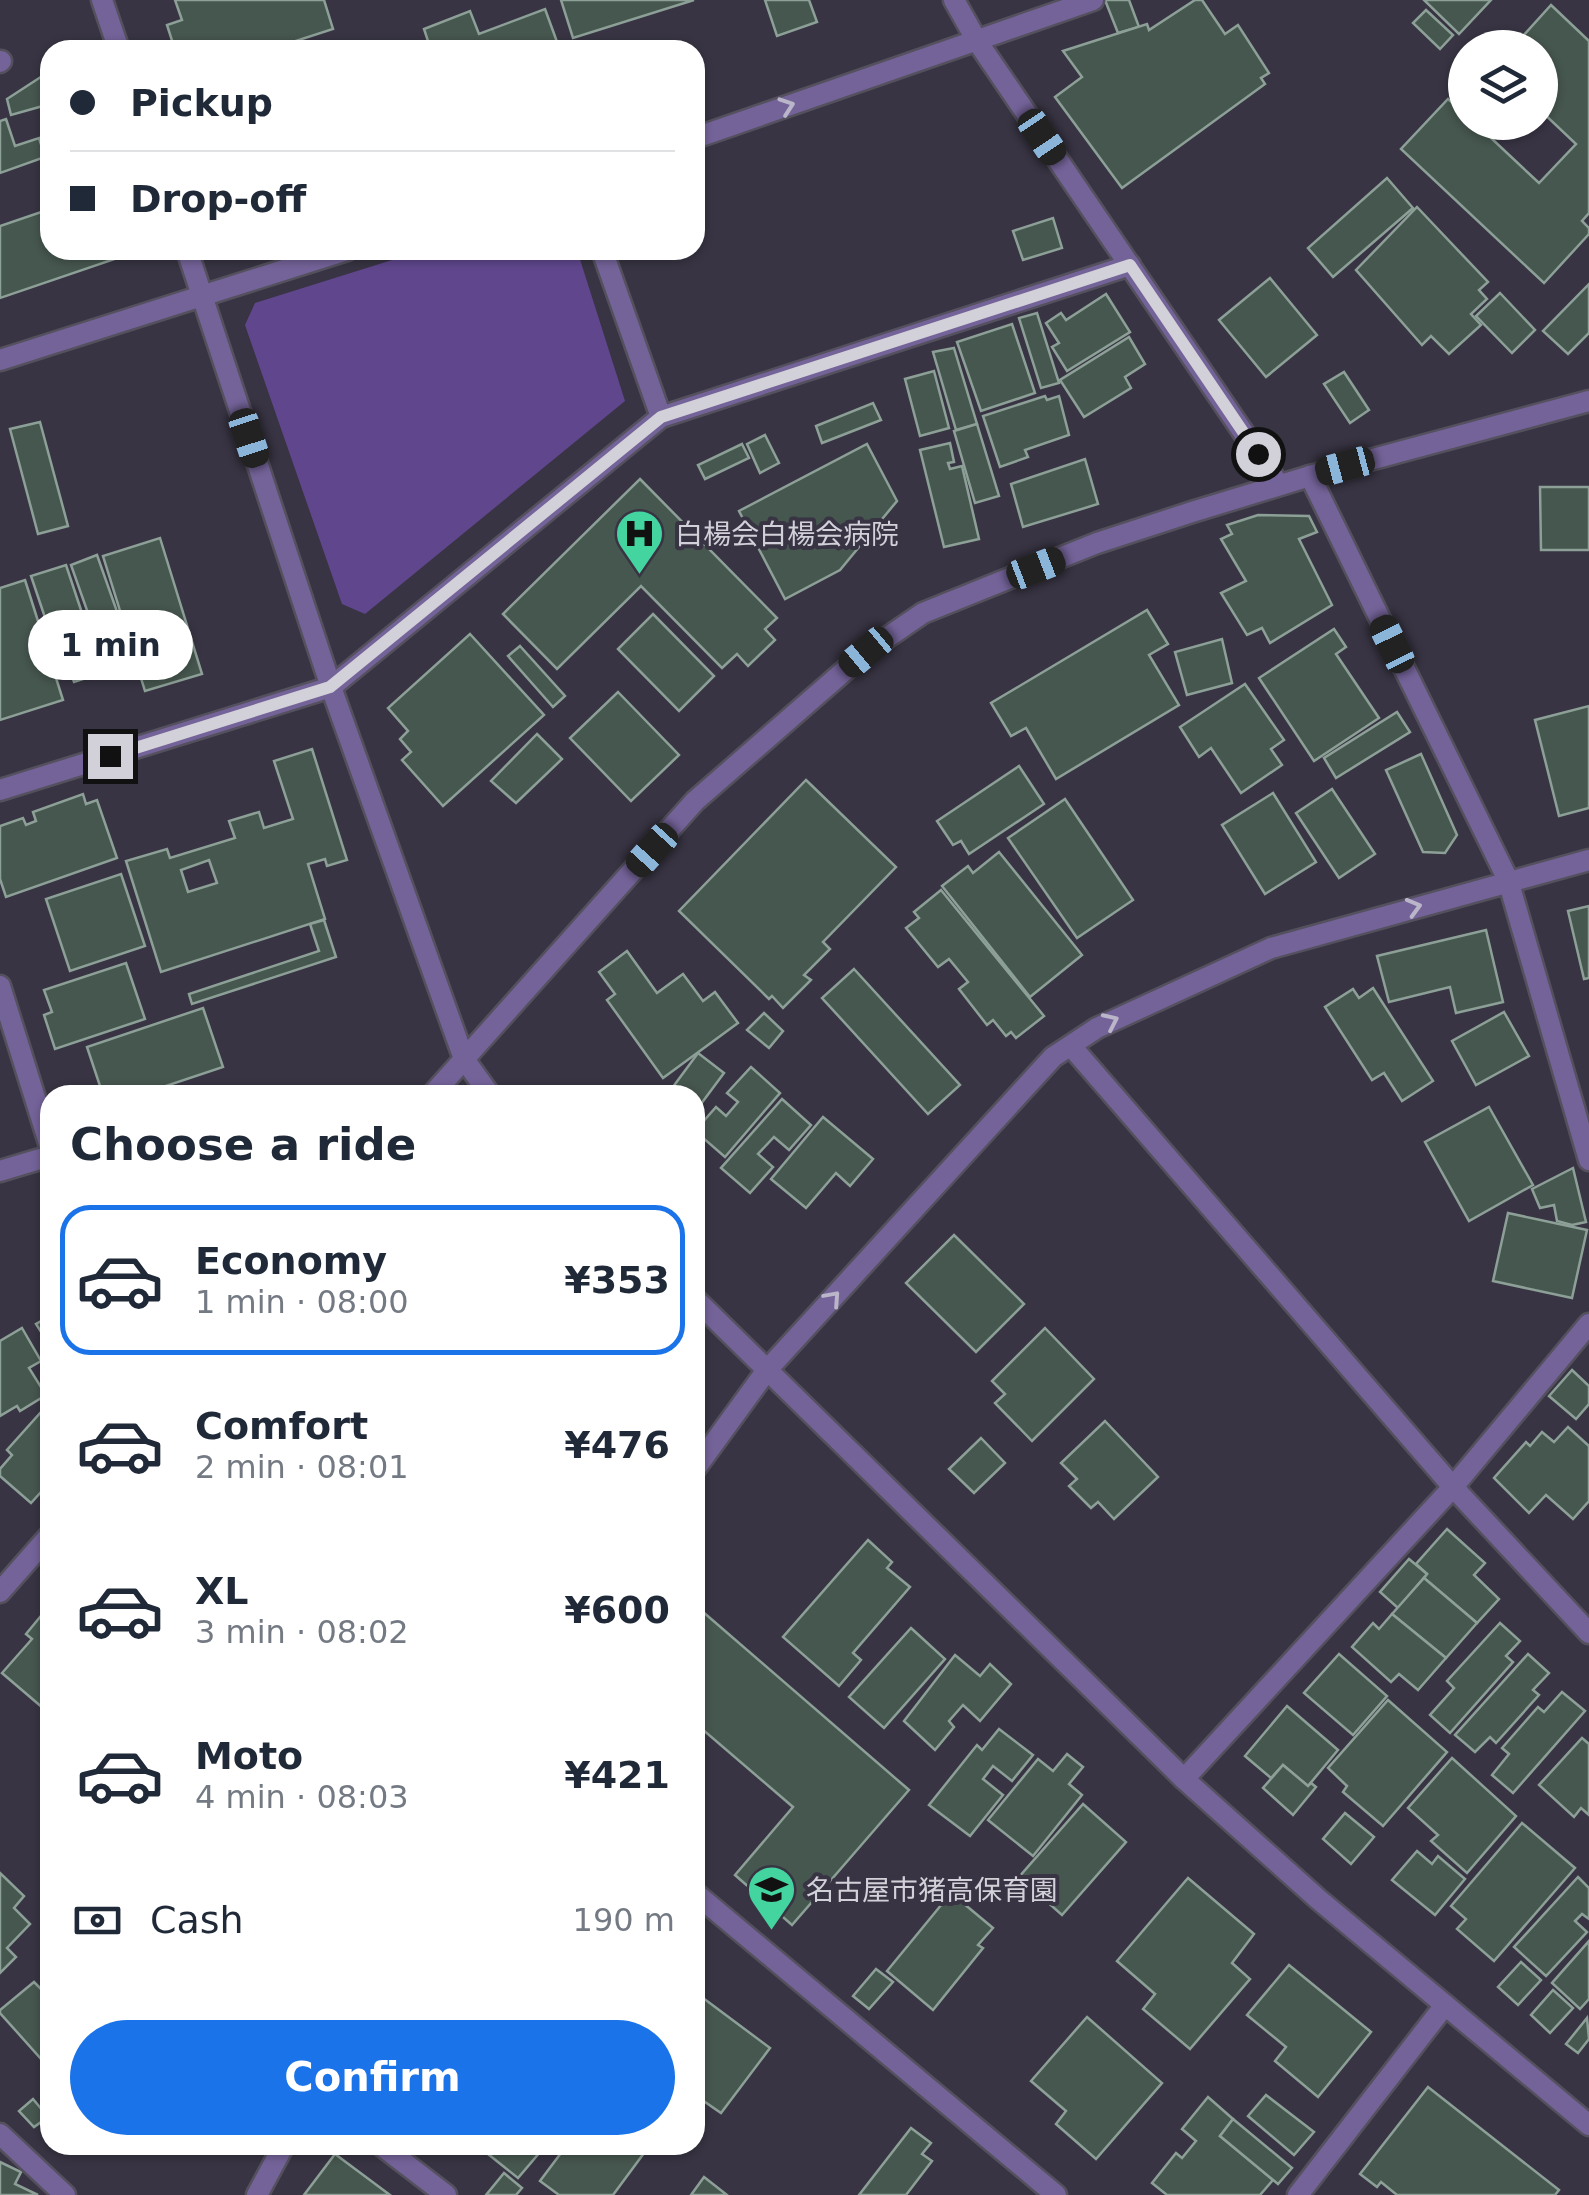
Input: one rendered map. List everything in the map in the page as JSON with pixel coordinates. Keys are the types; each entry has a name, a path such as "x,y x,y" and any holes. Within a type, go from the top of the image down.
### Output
{"street":[{"path":"102,0 116,40"},
{"path":"954,0 976,41 1280,485"},
{"path":"705,135 1093,0"},
{"path":"190,260 330,687 464,1059 483,1085"},
{"path":"0,360 315,260"},
{"path":"606,260 661,417"},
{"path":"0,790 330,687 661,417 1130,265"},
{"path":"441,1085 695,801 866,652 923,613 1097,544 1280,485 1589,401"},
{"path":"1310,476 1508,880 1589,1160"},
{"path":"705,1455 767,1370 1053,1058 1098,1028 1271,948 1589,860"},
{"path":"0,986 40,1114"},
{"path":"1071,1046 1453,1487 1589,1633"},
{"path":"0,1171 40,1159"},
{"path":"705,1310 1184,1779 1318,1899 1589,2125"},
{"path":"1184,1779 1453,1487 1589,1324"},
{"path":"0,1592 40,1546"},
{"path":"705,1901 1056,2195"},
{"path":"1298,2195 1445,2005"},
{"path":"0,2134 65,2195"},
{"path":"258,2195 279,2155"},
{"path":"394,2155 446,2195"}],"shaded area":[{"path":"392,260 580,260 625,401 365,614 342,604 245,325 255,303"}],"building":[{"path":"175,0 324,0 333,29 299,40 172,40 167,25 182,20"},
{"path":"561,0 694,0 573,38"},
{"path":"765,0 809,0 817,22 777,36"},
{"path":"1105,0 1129,0 1139,27 1118,33"},
{"path":"1195,0 1202,0 1225,34 1238,25 1269,73 1261,78 1265,84 1122,188 1055,97 1082,77 1063,51 1147,24 1149,30"},
{"path":"1424,0 1491,0 1463,30 1455,30"},
{"path":"1551,5 1589,41 1589,213 1582,221 1589,234 1544,283 1401,149 1448,99 1448,140 1493,140 1539,183 1576,144 1558,127 1558,30 1528,30"},
{"path":"545,9 556,40 428,40 424,29 470,11 479,34"},
{"path":"1426,10 1448,30 1448,40 1440,49 1413,23"},
{"path":"40,78 40,107 11,115 7,99"},
{"path":"6,119 15,146 39,138 40,159 0,173 0,121"},
{"path":"1387,178 1413,208 1333,277 1308,248"},
{"path":"1417,207 1488,282 1479,290 1487,299 1471,314 1481,325 1449,354 1431,336 1422,345 1356,270"},
{"path":"40,212 40,260 112,260 0,298 0,226"},
{"path":"1053,218 1062,248 1023,260 1013,231"},
{"path":"1270,278 1317,335 1266,377 1219,320"},
{"path":"1589,284 1589,333 1568,354 1543,331"},
{"path":"1500,293 1535,330 1512,353 1476,316"},
{"path":"1106,294 1130,332 1067,371 1052,347 1059,343 1046,323 1061,313 1066,320"},
{"path":"1037,313 1059,383 1041,388 1019,318"},
{"path":"1012,324 1035,393 981,411 957,342"},
{"path":"1129,337 1145,364 1125,377 1131,388 1084,417 1060,380"},
{"path":"954,348 977,424 956,430 933,352"},
{"path":"934,371 949,428 920,436 905,379"},
{"path":"1344,372 1369,410 1350,423 1324,384"},
{"path":"1045,396 1047,400 1059,396 1069,435 1025,450 1028,457 1000,467 983,416"},
{"path":"873,403 881,420 822,443 816,426"},
{"path":"40,422 68,526 38,534 10,429"},
{"path":"977,424 999,496 975,503 954,431"},
{"path":"765,435 779,463 760,473 747,444"},
{"path":"950,443 954,462 948,463 950,469 962,466 979,539 944,547 920,450"},
{"path":"742,444 749,458 705,479 698,465"},
{"path":"867,444 897,501 840,570 785,599 739,511"},
{"path":"1085,459 1098,504 1023,527 1011,484"},
{"path":"640,479 777,618 765,629 775,640 748,666 737,654 722,668 641,586 557,669 503,614"},
{"path":"1540,487 1589,487 1589,550 1541,550"},
{"path":"1258,515 1309,516 1317,532 1299,539 1332,605 1270,643 1262,628 1247,635 1221,593 1246,581 1221,539 1232,534 1227,525"},
{"path":"160,538 202,674 145,691 103,556"},
{"path":"97,555 132,654 106,664 71,565"},
{"path":"66,565 102,673 74,682 67,661 60,662 31,576"},
{"path":"25,580 63,700 0,720 0,588"},
{"path":"1147,610 1168,644 1149,655 1179,705 1056,779 1026,728 1011,736 991,703"},
{"path":"653,614 714,676 679,711 618,649"},
{"path":"1334,629 1346,647 1336,654 1379,718 1314,761 1259,678"},
{"path":"470,634 544,715 443,806 402,760 411,752 400,739 408,731 388,708"},
{"path":"1222,639 1232,683 1187,695 1175,652"},
{"path":"520,646 565,696 553,707 508,656"},
{"path":"1245,684 1284,740 1271,749 1282,765 1241,793 1211,748 1199,757 1180,727"},
{"path":"618,692 679,755 631,801 570,738"},
{"path":"1589,706 1589,808 1559,816 1535,720"},
{"path":"1397,712 1410,732 1336,778 1324,758"},
{"path":"537,734 562,759 516,803 491,781"},
{"path":"312,749 347,860 327,866 325,859 308,864 325,919 161,972 126,861 167,849 170,858 235,838 229,821 259,812 264,828 293,819 274,761","holes":["209,860 217,883 188,892 181,870"]},
{"path":"1421,754 1457,835 1445,853 1423,852 1386,770"},
{"path":"1019,766 1044,804 969,854 961,841 953,845 937,821"},
{"path":"806,780 896,867 823,942 830,949 804,975 811,980 783,1008 679,911"},
{"path":"1332,789 1375,854 1339,878 1296,813"},
{"path":"1273,793 1316,862 1265,894 1222,825"},
{"path":"83,794 86,804 97,800 117,858 6,897 0,879 0,826 23,818 26,825 36,821 33,812"},
{"path":"1065,799 1133,900 1077,938 1008,838"},
{"path":"999,852 1082,955 1030,997 942,886 968,866 973,873"},
{"path":"121,874 145,946 70,971 46,899"},
{"path":"941,890 1044,1016 1016,1038 1011,1032 1006,1036 993,1020 987,1025 959,989 968,982 949,959 938,967 906,928 919,918 914,912"},
{"path":"1589,906 1589,978 1584,979 1568,911"},
{"path":"324,920 336,957 192,1004 189,994 319,951 310,924"},
{"path":"1486,930 1503,1002 1456,1013 1450,987 1389,1002 1377,956"},
{"path":"627,951 657,993 683,974 703,1001 715,992 738,1023 663,1078 607,1000 615,994 599,972"},
{"path":"126,963 145,1019 55,1049 44,1015 52,1012 44,990"},
{"path":"854,969 960,1085 928,1114 822,998"},
{"path":"1373,988 1433,1081 1402,1101 1384,1073 1372,1080 1325,1007 1353,989 1359,998"},
{"path":"203,1008 223,1067 169,1085 100,1085 87,1047"},
{"path":"1504,1012 1529,1056 1476,1085 1452,1041"},
{"path":"764,1013 783,1031 769,1048 747,1030"},
{"path":"698,1053 724,1073 705,1099 705,1085 674,1085"},
{"path":"751,1067 780,1093 725,1157 705,1140 705,1120 716,1107 726,1116 738,1102 727,1093"},
{"path":"782,1099 811,1125 789,1150 774,1137 758,1154 773,1167 750,1193 721,1168"},
{"path":"1489,1107 1533,1185 1469,1221 1425,1142"},
{"path":"823,1117 873,1159 850,1186 836,1173 806,1208 771,1179"},
{"path":"1573,1168 1586,1222 1572,1225 1557,1221 1554,1205 1540,1208 1532,1189"},
{"path":"1508,1213 1587,1230 1572,1298 1493,1281"},
{"path":"954,1235 1024,1304 976,1352 906,1283"},
{"path":"22,1328 40,1359 29,1368 40,1385 40,1399 20,1411 17,1406 0,1416 0,1341"},
{"path":"1045,1328 1094,1379 1032,1441 995,1403 1005,1394 992,1381"},
{"path":"1572,1370 1589,1386 1589,1404 1576,1419 1549,1396"},
{"path":"40,1413 40,1493 31,1503 0,1476 0,1469 12,1455 7,1450"},
{"path":"1105,1421 1158,1477 1114,1519 1098,1502 1091,1508 1069,1486 1077,1479 1061,1463"},
{"path":"1568,1427 1589,1446 1589,1501 1573,1519 1546,1495 1529,1513 1494,1478 1526,1442 1530,1446 1542,1432 1554,1442"},
{"path":"981,1438 1005,1463 974,1493 949,1469"},
{"path":"1447,1529 1485,1563 1474,1575 1499,1599 1477,1623 1424,1578 1427,1574 1416,1564"},
{"path":"868,1540 892,1562 887,1568 910,1587 853,1653 861,1660 839,1686 783,1637"},
{"path":"1409,1559 1427,1574 1398,1608 1380,1592"},
{"path":"1424,1578 1477,1623 1446,1658 1392,1614"},
{"path":"705,1614 909,1790 792,1925 735,1875 793,1807 705,1732"},
{"path":"1392,1614 1446,1658 1418,1690 1399,1674 1391,1682 1352,1647 1373,1623 1379,1629"},
{"path":"40,1617 40,1705 2,1673 32,1639 26,1634"},
{"path":"1500,1623 1520,1641 1506,1656 1513,1662 1450,1733 1430,1715 1454,1688 1447,1681"},
{"path":"911,1628 945,1659 884,1728 849,1697"},
{"path":"1339,1654 1387,1696 1353,1735 1304,1693"},
{"path":"1528,1654 1549,1673 1533,1690 1539,1695 1496,1743 1490,1737 1475,1752 1455,1735"},
{"path":"955,1655 980,1676 990,1664 1011,1684 980,1721 963,1705 949,1721 954,1727 935,1750 904,1721"},
{"path":"1562,1692 1585,1711 1513,1793 1492,1775 1509,1754 1502,1748 1538,1707 1544,1712"},
{"path":"1388,1700 1447,1752 1383,1826 1343,1792 1347,1786 1328,1768"},
{"path":"1287,1706 1338,1750 1308,1786 1283,1765 1271,1778 1245,1756"},
{"path":"999,1729 1033,1755 1012,1781 993,1766 983,1779 1003,1795 970,1836 929,1805 977,1745 982,1750"},
{"path":"1582,1738 1589,1744 1589,1815 1581,1808 1574,1817 1539,1785"},
{"path":"1067,1754 1083,1767 1069,1784 1082,1795 1033,1856 988,1820 1038,1759 1053,1771"},
{"path":"1452,1758 1516,1816 1467,1873 1431,1841 1438,1835 1408,1808"},
{"path":"1283,1765 1308,1786 1311,1783 1316,1787 1293,1815 1263,1788"},
{"path":"1083,1804 1126,1842 1062,1915 1019,1877"},
{"path":"1345,1813 1374,1837 1351,1864 1323,1839"},
{"path":"1522,1823 1575,1868 1494,1961 1457,1929 1466,1919 1451,1906"},
{"path":"1417,1851 1432,1864 1438,1856 1465,1879 1435,1915 1392,1880"},
{"path":"0,1873 24,1896 14,1908 30,1924 7,1948 16,1957 0,1973"},
{"path":"1578,1877 1589,1888 1589,1919 1582,1914 1575,1921 1587,1932 1546,1976 1514,1947"},
{"path":"1188,1878 1254,1934 1232,1963 1250,1979 1190,2049 1143,2009 1155,1994 1117,1961"},
{"path":"951,1893 993,1928 978,1945 983,1948 933,2010 887,1971"},
{"path":"1589,1941 1589,1999 1580,2009 1552,1983"},
{"path":"1521,1962 1541,1980 1518,2005 1498,1987"},
{"path":"1289,1965 1371,2032 1318,2097 1275,2061 1286,2047 1247,2015"},
{"path":"876,1969 893,1982 869,2009 853,1996"},
{"path":"34,1982 40,1988 40,2058 0,2013"},
{"path":"1553,1990 1573,2008 1550,2033 1531,2015"},
{"path":"705,1999 770,2048 721,2113 705,2102"},
{"path":"1087,2017 1162,2083 1096,2159 1056,2124 1066,2111 1031,2081"},
{"path":"1587,2018 1589,2039 1578,2053 1566,2044"},
{"path":"1428,2087 1559,2190 1555,2195 1397,2195 1381,2182 1377,2187 1360,2174"},
{"path":"1266,2095 1314,2132 1294,2155 1248,2116"},
{"path":"1208,2097 1233,2119 1220,2136 1273,2180 1260,2195 1167,2195 1152,2183 1176,2153 1182,2158 1196,2141 1182,2129"},
{"path":"33,2099 40,2107 40,2123 34,2127 19,2111"},
{"path":"1233,2119 1292,2168 1278,2184 1220,2136"},
{"path":"911,2128 931,2143 922,2154 932,2161 906,2195 859,2195"},
{"path":"336,2155 390,2195 304,2195"},
{"path":"489,2155 538,2155 518,2178"},
{"path":"560,2155 643,2155 613,2195 559,2195 540,2181"},
{"path":"0,2162 21,2172 15,2184 38,2195 0,2195"},
{"path":"504,2173 522,2188 516,2195 486,2195"},
{"path":"704,2177 727,2195 691,2195"}],"place":[{"name":"白楊会白楊会病院","path":"640,576"},
{"name":"名古屋市猪高保育園","path":"771,1932"}],"route":[{"path":"110,756 330,687 661,417 1130,265 1258,454"}]}
